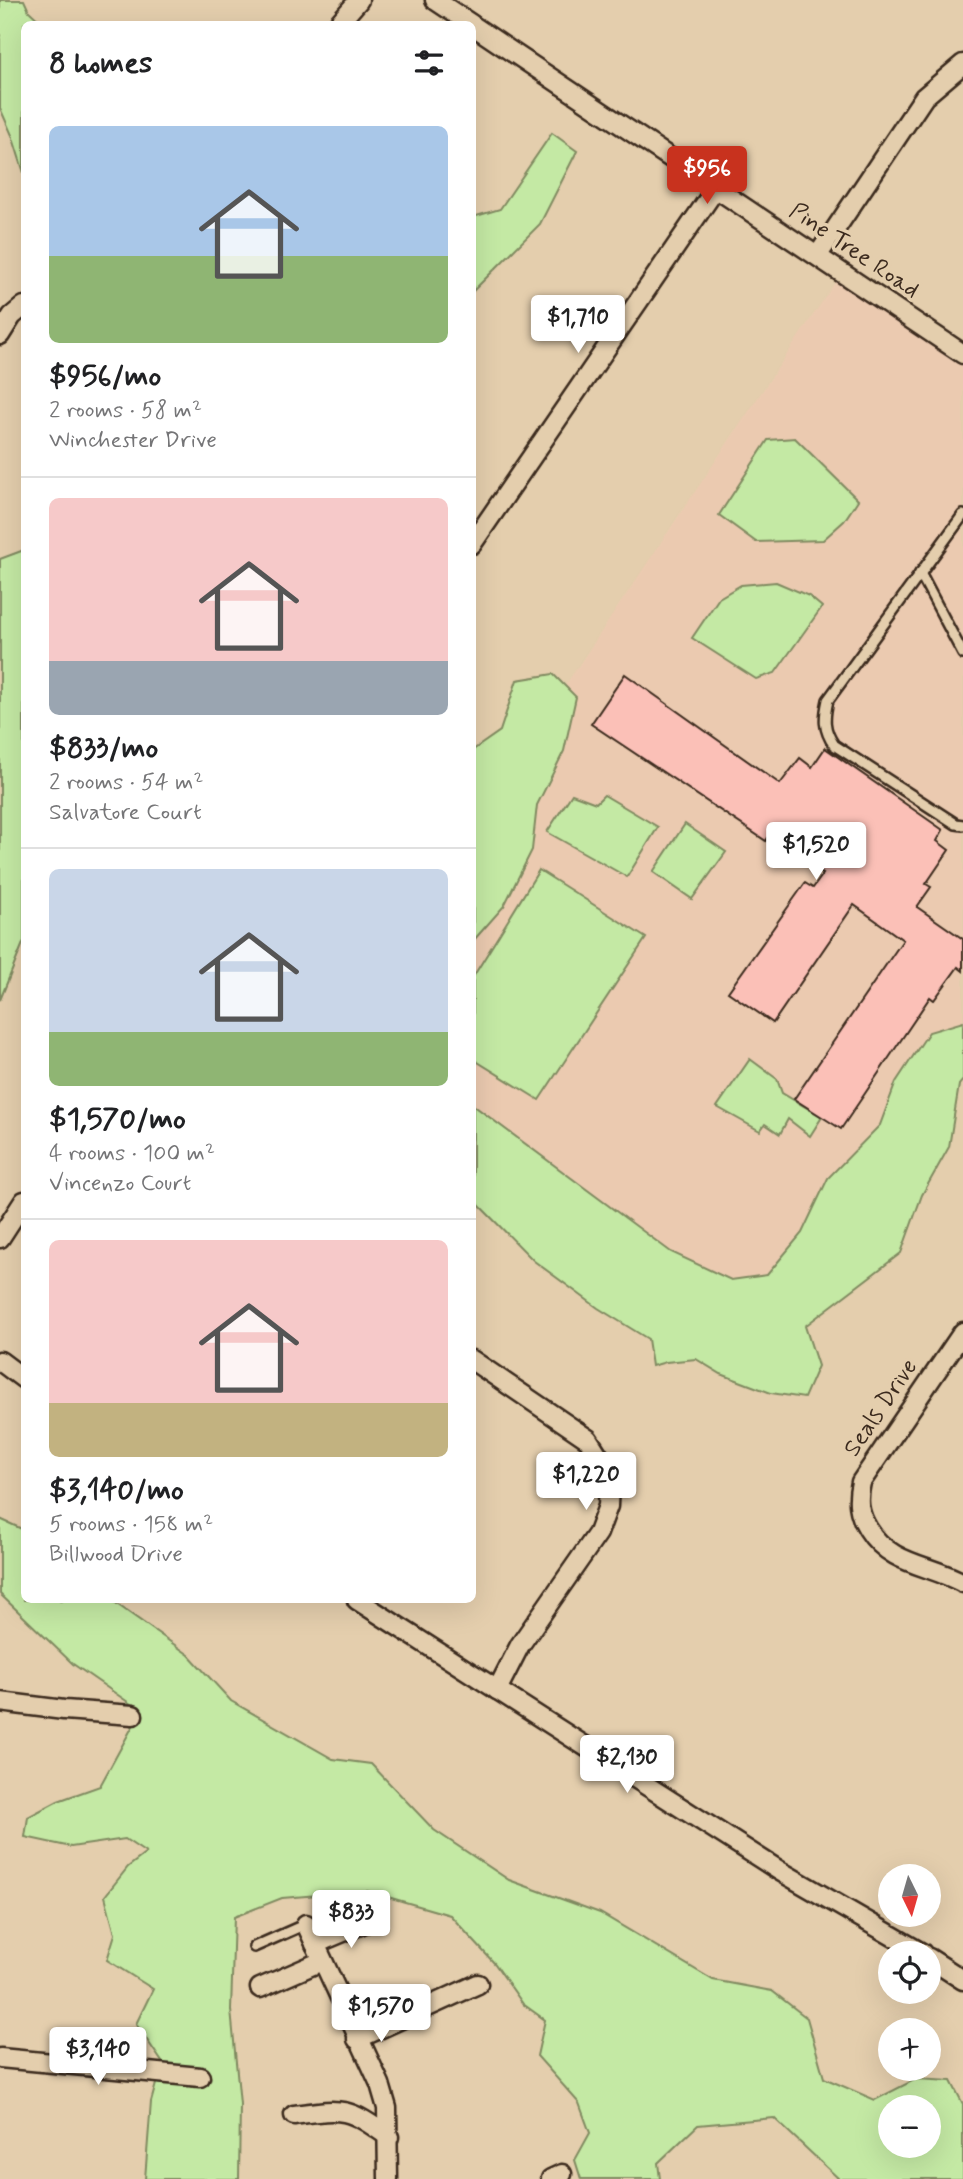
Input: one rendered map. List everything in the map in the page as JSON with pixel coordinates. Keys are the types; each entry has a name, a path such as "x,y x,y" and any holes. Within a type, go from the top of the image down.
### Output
{"street":[{"path":"341,21 359,0"},
{"name":"Pine Tree Road","path":"435,0 466,21"},
{"name":"Pine Tree Road","path":"476,28 963,354"},
{"path":"818,256 924,97 963,64"},
{"path":"476,538 716,188"},
{"path":"0,335 12,316 21,308"},
{"path":"0,1238 21,1206"},
{"name":"Seals Drive","path":"963,1332 861,1482 858,1498 860,1517 875,1541 890,1554 963,1583"},
{"path":"0,1361 21,1377"},
{"path":"476,1363 588,1439 604,1464 609,1483 608,1506 598,1533 520,1645 497,1690"},
{"path":"362,1603 780,1871 901,1941"},
{"path":"0,1705 133,1715"},
{"path":"315,1944 372,1920"},
{"path":"306,1924 380,2084 387,2108 388,2179"},
{"path":"260,1988 322,1961"},
{"path":"941,1966 963,1980"},
{"path":"357,2039 478,1984"},
{"path":"0,2058 200,2077"},
{"path":"294,2115 344,2110 366,2120 389,2137"}],"lane":[{"path":"963,514 828,700 824,720 827,735 834,744 956,824 963,825"},
{"path":"920,573 963,654"},
{"path":"254,1947 306,1924"}],"shaded area":[{"path":"842,272 963,354 963,1050 765,1335 476,1148 476,819"}],"green space":[{"path":"0,0 24,0 29,11 40,21 21,21 21,164 0,108"},
{"path":"552,133 577,151 540,224 476,288 476,216 500,209"},
{"path":"795,438 858,500 844,521 823,540 756,542 719,515 768,440"},
{"path":"21,551 21,948 0,1000 0,559"},
{"path":"776,582 809,596 822,607 775,673 756,679 692,638 719,598 741,585"},
{"path":"553,674 576,697 564,751 537,805 532,850 504,906 476,938 476,748 500,731 517,680"},
{"path":"572,794 596,803 604,795 658,827 627,877 547,832"},
{"path":"685,824 726,852 692,899 653,872"},
{"path":"539,870 646,938 539,1100 476,1061 476,972"},
{"path":"963,1022 963,1080 959,1085 949,1147 922,1195 901,1253 805,1326 818,1366 804,1398 771,1393 721,1374 696,1359 652,1366 648,1339 598,1308 534,1261 476,1202 476,1107 671,1252 731,1280 767,1275 802,1233 828,1178 880,1125 896,1082 929,1032"},
{"path":"750,1059 777,1079 782,1093 822,1117 810,1136 788,1119 780,1134 765,1124 760,1131 717,1107"},
{"path":"0,1519 21,1529 21,1603 115,1603 189,1655 231,1701 333,1759 371,1764 434,1830 509,1880 600,1913 713,1980 772,1991 807,2018 824,2078 875,2100 878,2098 878,2158 941,2158 941,2095 885,2095 912,2081 951,2081 963,2104 963,2179 839,2179 774,2118 698,2125 658,2163 660,2179 581,2179 575,2160 590,2133 579,2103 537,2056 545,2020 523,2004 495,1964 450,1915 367,1891 282,1898 234,1917 231,2010 240,2104 239,2179 145,2179 151,2102 162,2062 136,2024 153,1989 107,1960 115,1934 105,1896 128,1867 146,1853 125,1839 71,1847 25,1837 28,1817 58,1801 100,1786 141,1711 73,1664 0,1594"}],"building":[{"path":"625,674 780,784 800,758 812,767 825,748 943,830 937,841 949,850 926,884 931,887 917,907 963,939 963,971 958,967 934,1000 930,997 841,1129 794,1099 903,940 854,905 773,1023 728,992 805,883 813,888 823,874 769,836 766,841 591,724"}]}
